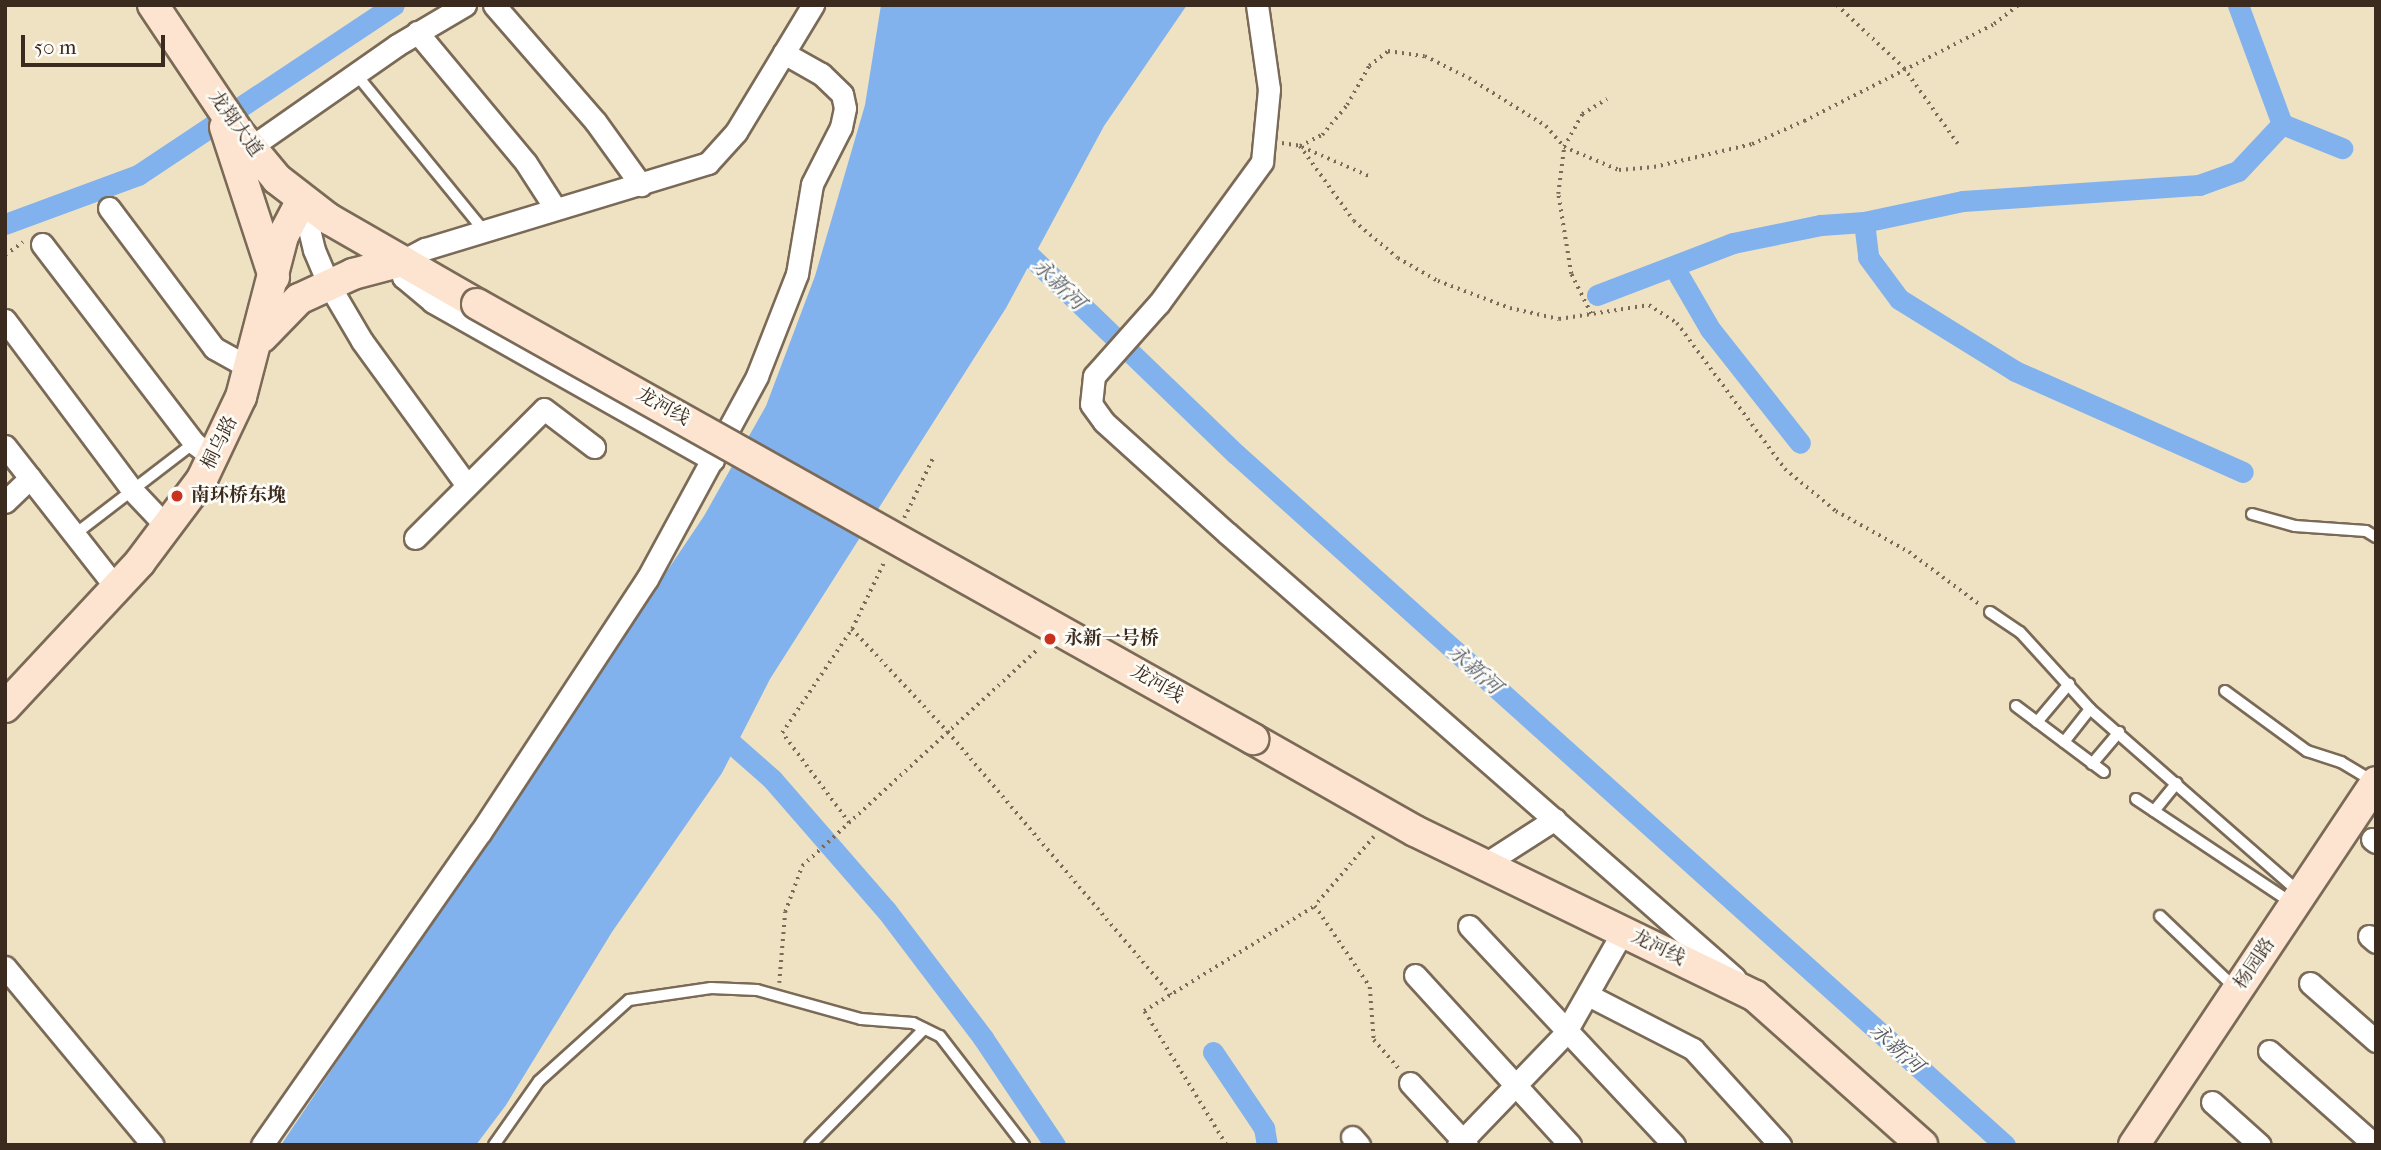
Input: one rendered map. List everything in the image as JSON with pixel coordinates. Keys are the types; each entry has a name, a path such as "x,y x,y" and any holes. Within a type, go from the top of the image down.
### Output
{"street":[{"name":"龙翔大道","path":"153,5 245,139 302,200"},
{"path":"245,139 356,74 417,32 466,5"},
{"path":"494,5 595,121 641,185"},
{"path":"108,208 214,348 253,355 299,299 329,285 402,261 412,253 555,208 687,173 722,151 813,5"},
{"path":"1257,5 1269,89 1267,141 1262,162 1150,314 1094,376 1091,404 1104,422 1755,996"},
{"path":"417,32 526,163 555,208"},
{"path":"262,1145 480,834 654,568 769,350 797,274 812,184 843,117 842,94 821,74 784,53"},
{"path":"215,97 274,278"},
{"path":"302,200 313,250 329,285 362,341 466,484"},
{"name":"桐乌路","path":"5,707 117,589 168,528 253,355 284,236 302,200"},
{"name":"龙河线","path":"302,200 402,261 1387,817 1755,996 1917,1143"},
{"path":"42,244 204,451"},
{"path":"402,261 403,277 433,302 713,460"},
{"path":"5,320 132,490 168,528"},
{"path":"415,538 466,484 544,409 594,447"},
{"path":"5,446 117,589"},
{"path":"5,502 30,478"},
{"name":"杨园路","path":"2137,1144 2376,782"},
{"path":"1485,864 1555,820"},
{"path":"1469,926 1674,1145"},
{"path":"1410,1083 1463,1143 1567,1031 1590,996 1623,931"},
{"path":"5,967 153,1145"},
{"path":"1415,975 1570,1145"},
{"path":"2311,983 2376,1041"},
{"path":"1590,996 1693,1049 1780,1145"},
{"path":"2269,1051 2375,1145"},
{"path":"2212,1102 2260,1145"}],"lane":[{"path":"356,74 484,231"},
{"path":"74,535 132,490 204,451"},
{"path":"2252,514 2295,526 2366,531 2376,537"},
{"path":"1990,612 2020,632 2091,709 2178,783 2298,899"},
{"path":"2037,722 2069,684"},
{"path":"2225,691 2307,751 2341,762 2376,782"},
{"path":"2016,706 2104,772"},
{"path":"2064,742 2091,709"},
{"path":"2092,764 2119,732"},
{"path":"2154,811 2178,783"},
{"path":"2136,799 2298,899"},
{"path":"2160,916 2237,990"},
{"path":"494,1145 539,1081 629,1000 711,988 774,994 861,1019 913,1023 940,1036 969,1069 1024,1145"},
{"path":"810,1145 924,1028"}],"path":[{"path":"1837,5 1904,68 1958,144"},
{"path":"1300,146 1322,135 1347,105 1369,66 1388,51 1425,56 1469,78 1546,126 1564,147 1619,170 1654,167 1752,144 1994,24 2018,5"},
{"path":"1591,314 1571,274 1558,194 1564,147 1582,114 1607,99"},
{"path":"1267,141 1300,146 1369,176"},
{"path":"1300,146 1354,221 1408,264 1438,281 1510,308 1559,318 1649,305 1676,323 1786,469 1836,511 1909,552 1990,612"},
{"path":"899,530 934,456"},
{"path":"848,823 782,733 852,629 887,555"},
{"path":"852,629 948,732 1171,995"},
{"path":"774,994 783,976 785,912 802,866 1036,651"},
{"path":"1226,1145 1144,1011 1315,906 1359,859 1387,817"},
{"path":"1315,906 1370,986 1374,1040 1410,1083"}],"water":[{"path":"881,5 1187,5 1104,126 1006,308 770,679 722,773 612,932 506,1105 476,1145 281,1145 704,516 766,406 815,276 865,105"}],"waterway":[{"path":"5,224 138,175 394,5"},
{"path":"2238,5 2282,124 2342,148"},
{"path":"1597,295 1733,243 1821,225 1864,222 1963,201 2199,185 2238,171 2282,124"},
{"path":"1864,222 1868,257 1899,299 2015,371 2243,472"},
{"name":"永新河","path":"1009,242 1027,253 1236,454 2005,1145"},
{"path":"1674,267 1710,329 1800,443"},
{"path":"714,728 772,779 886,910 983,1038 1055,1145"},
{"path":"1213,1052 1264,1128 1267,1145"}],"place":[{"name":"南环桥东堍","path":"177,496"},
{"name":"永新一号桥","path":"1050,639"}]}
